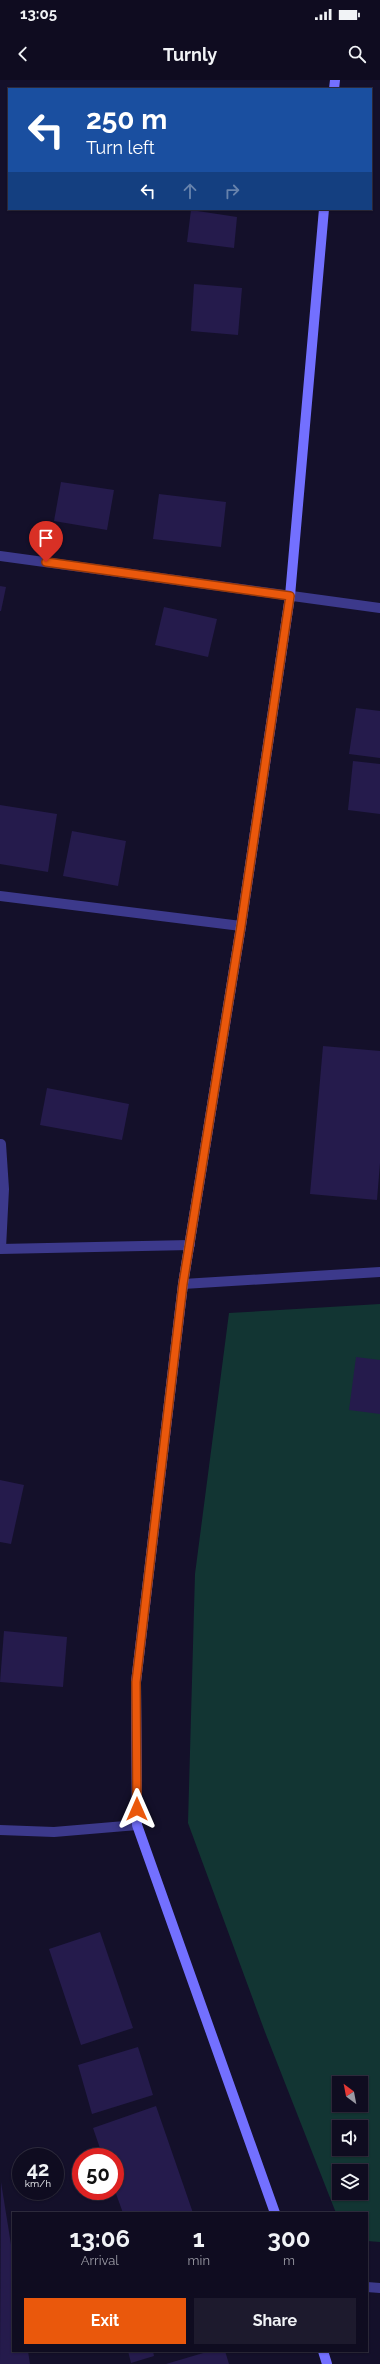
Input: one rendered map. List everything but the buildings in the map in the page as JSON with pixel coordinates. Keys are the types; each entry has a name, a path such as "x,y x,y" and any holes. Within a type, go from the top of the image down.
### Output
{"main road":[{"path":"275,2212 137,1825 136,1682 183,1284 241,926 290,596 324,210"},
{"path":"323,2352 327,2364"}],"street":[{"path":"0,556 380,608"},
{"path":"0,896 241,926"},
{"path":"1,1144 4,1189 1,1249 190,1245"},
{"path":"183,1284 380,1272"},
{"path":"0,1830 54,1832 137,1825"},
{"path":"368,2288 380,2288"}],"green space":[{"path":"380,1304 380,2242 368,2241 368,2212 336,2212 265,2032 188,1823 195,1574 229,1313"}],"route":[{"path":"46,562 290,596 241,926 183,1284 136,1682 137,1809"}]}
